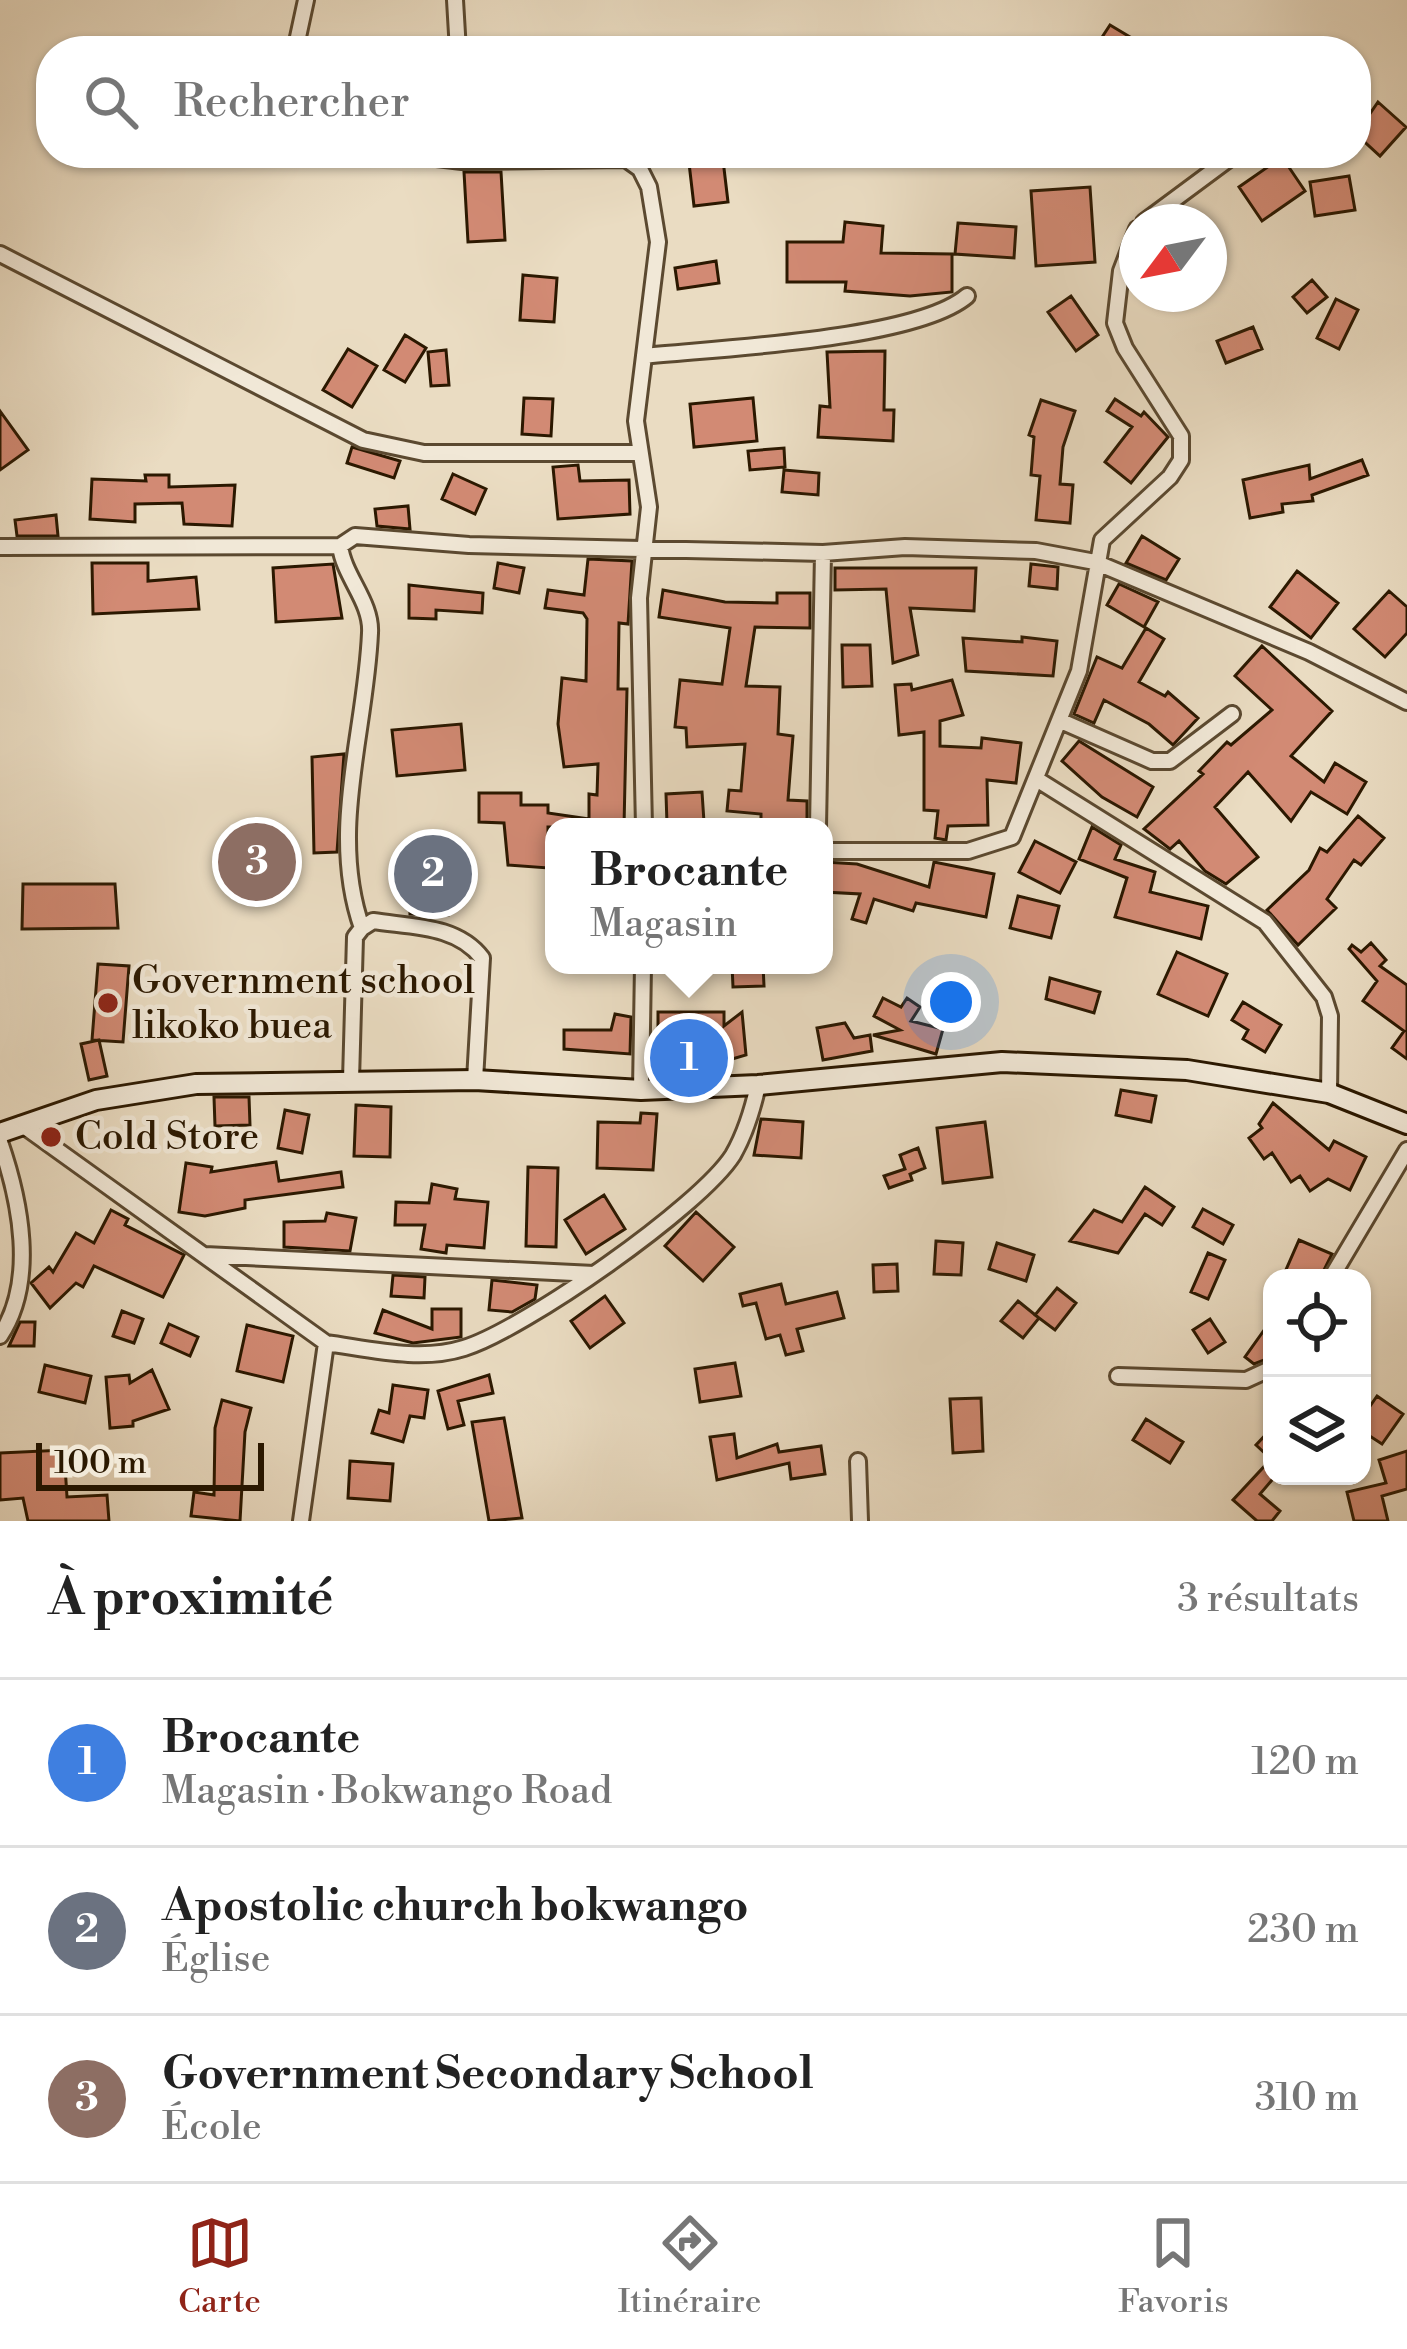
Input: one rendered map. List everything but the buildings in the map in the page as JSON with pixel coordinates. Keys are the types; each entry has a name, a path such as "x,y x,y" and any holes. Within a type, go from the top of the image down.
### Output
{"street":[{"path":"298,36 306,0"},
{"path":"455,0 457,36"},
{"path":"639,168 649,187 658,242 637,453 649,507 639,598 644,818"},
{"path":"1168,204 1217,168"},
{"path":"0,254 363,440 424,453 637,453"},
{"path":"833,850 968,851 993,847 1012,836 1079,671 1102,540 1170,477 1181,460 1181,436 1125,348 1115,322 1119,288"},
{"path":"644,356 808,338 910,320 946,313 967,296"},
{"path":"0,547 340,546 355,536 469,545 823,553 905,547 1014,550 1095,562 1309,652 1407,702"},
{"path":"340,546 344,572 370,620 348,833 352,899 362,928"},
{"path":"818,818 823,553"},
{"path":"1061,721 1152,761 1170,761 1232,714"},
{"path":"1038,781 1265,922 1278,935 1324,997 1330,1016 1329,1093"},
{"path":"350,1080 355,937 374,921 456,934 482,958 475,1080"},
{"path":"641,1090 643,974"},
{"path":"0,1133 96,1100 196,1084 475,1080 641,1090 758,1085 1002,1062 1187,1070 1329,1093 1407,1124"},
{"path":"21,1124 326,1343 413,1355 461,1349 512,1328 594,1274 707,1183 732,1156 758,1085"},
{"path":"0,1142 18,1193 20,1252 16,1304 0,1336"},
{"path":"1336,1269 1407,1150"},
{"path":"205,1256 594,1274"},
{"path":"301,1521 326,1343"},
{"path":"1118,1376 1246,1380 1263,1372"},
{"path":"858,1461 860,1521"}],"place":[{"name":"Government Secondary School","path":"257,862"},
{"name":"Apostolic church bokwango","path":"433,874"},
{"name":"Government school likoko buea","path":"108,1003"},
{"name":"Brocante","path":"689,1058"},
{"name":"Cold Store","path":"51,1137"}]}
